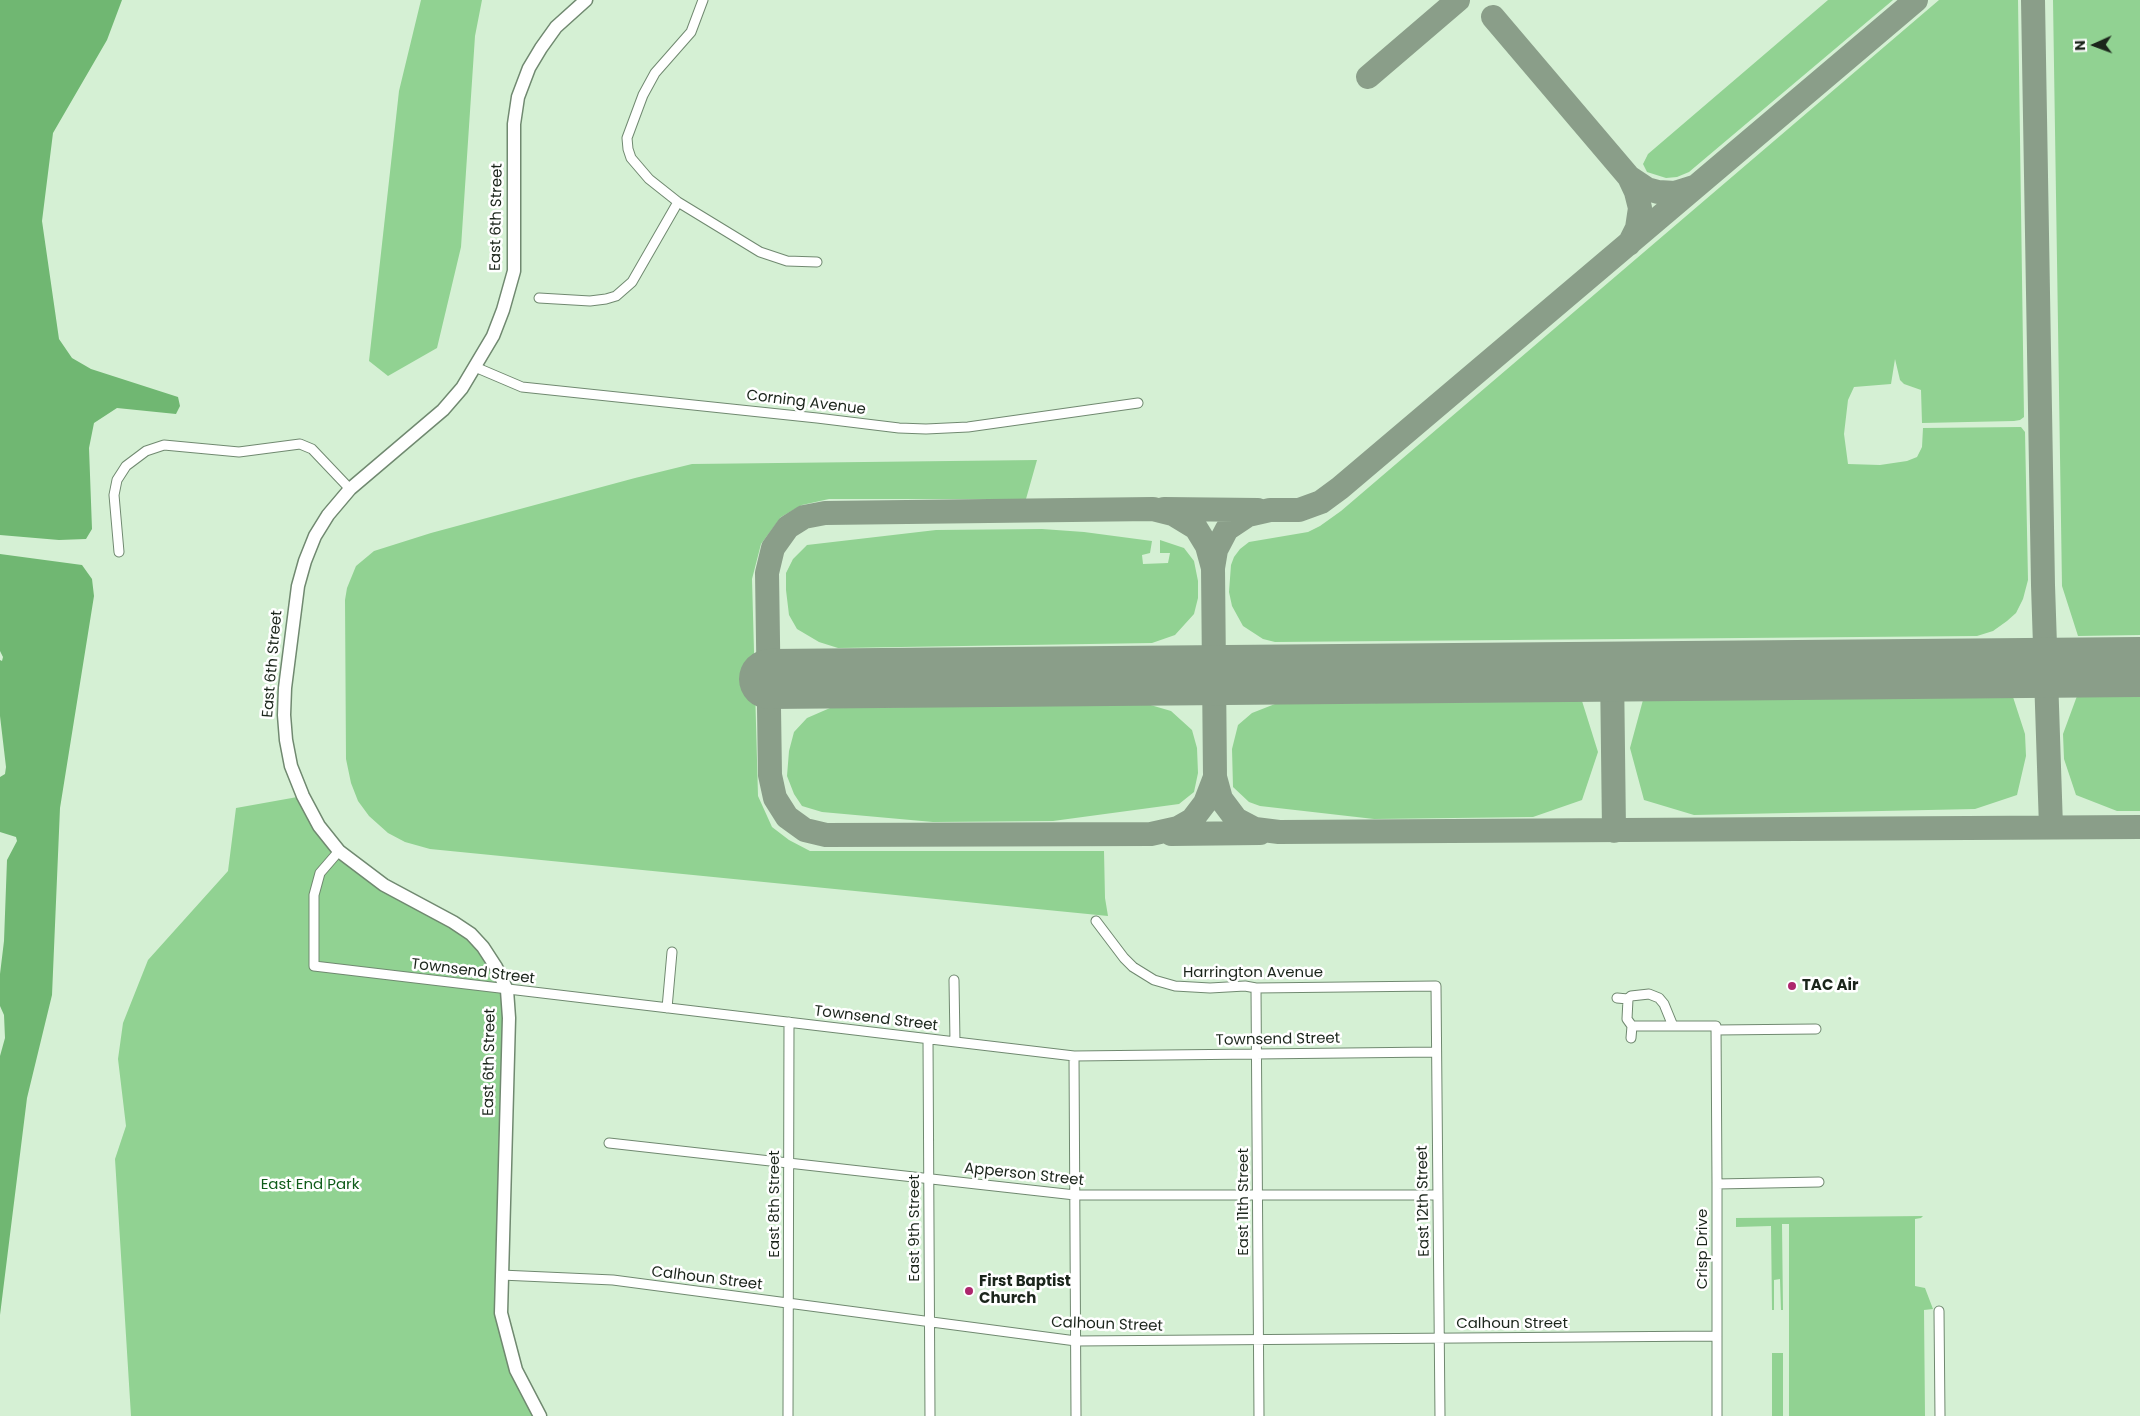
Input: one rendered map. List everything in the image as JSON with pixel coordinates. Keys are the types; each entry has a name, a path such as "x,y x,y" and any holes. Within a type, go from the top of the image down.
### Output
{"main road":[{"name":"East 6th Street","path":"540,1416 516,1370 501,1313 509,1018 507,990 496,967 483,947 470,934 453,922 384,885 339,851 319,826 302,796 286,740 284,715 298,586 305,562 316,536 328,515 350,489 443,410 462,388 493,336 503,310 514,270 514,124 518,97 529,68 556,27 586,0"}],"street":[{"path":"703,0 695,24 688,37 659,67 643,95 627,138 628,149 636,164 649,179 678,202 766,255 786,261 817,262"},
{"path":"539,298 590,301 606,300 616,296 632,282 678,202"},
{"name":"Corning Avenue","path":"475,367 522,387 926,430 968,427 1138,403"},
{"path":"120,552 114,495 116,480 126,466 146,451 164,445 239,452 300,444 312,449 350,489"},
{"name":"Townsend Street","path":"339,851 320,874 314,895 314,966 1074,1056 1436,1052"},
{"name":"Harrington Avenue","path":"1096,921 1133,967 1154,980 1175,986 1210,988 1245,986 1256,988 1436,986"},
{"path":"667,1008 672,952"},
{"path":"954,980 955,1042"},
{"name":"East 12th Street","path":"1436,986 1440,1416"},
{"name":"East 11th Street","path":"1256,988 1259,1416"},
{"path":"1617,998 1649,994 1659,998 1664,1004 1673,1026"},
{"path":"1628,998 1627,1019 1632,1026 1631,1038"},
{"name":"East 8th Street","path":"788,1416 789,1022"},
{"path":"1632,1026 1716,1026 1716,1030 1816,1029"},
{"name":"Crisp Drive","path":"1716,1030 1717,1416"},
{"name":"East 9th Street","path":"928,1039 930,1416"},
{"path":"1074,1056 1076,1416"},
{"name":"Apperson Street","path":"609,1143 1075,1195 1438,1195"},
{"path":"1717,1184 1819,1182"},
{"name":"Calhoun Street","path":"501,1275 613,1280 1076,1341 1717,1336"},
{"path":"1939,1312 1940,1416"}],"green space":[{"path":"421,0 482,0 475,36 461,247 437,348 388,376 369,361 399,91"},
{"path":"1828,0 1893,0 1689,172 1677,177 1666,178 1647,172 1643,164 1648,154"},
{"path":"1939,0 2018,0 2024,417 2014,421 1922,423 1921,390 1904,384 1900,380 1895,359 1891,384 1854,387 1848,400 1844,434 1848,464 1880,465 1907,461 1917,457 1922,447 1923,428 2021,427 2025,432 2028,580 2023,599 2016,613 1993,631 1977,636 1275,642 1263,639 1243,626 1232,606 1229,592 1231,565 1240,549 1249,542 1308,532 1341,511"},
{"path":"2053,0 2140,0 2140,635 2078,636 2062,586"},
{"path":"1037,460 1026,499 829,499 802,505 781,517 761,544 752,579 758,796 772,827 789,840 810,851 1104,851 1105,898 1108,916 430,849 405,842 388,833 369,816 358,801 351,783 346,759 345,600 347,588 356,566 374,551 431,533 692,464"},
{"path":"1042,529 1084,532 1152,541 1150,553 1142,555 1143,564 1168,563 1170,553 1160,553 1160,540 1184,548 1194,561 1198,581 1198,598 1194,614 1175,635 1152,643 838,648 819,642 797,629 789,615 786,573 793,559 807,545 936,530"},
{"path":"2077,696 2140,696 2140,811 2117,811 2076,795 2064,759 2063,734"},
{"path":"2013,697 2025,734 2026,756 2017,795 1975,809 1694,815 1644,800 1630,748 1643,700"},
{"path":"1582,701 1598,752 1582,800 1533,817 1374,819 1260,806 1249,802 1233,787 1232,749 1238,725 1252,713 1275,704"},
{"path":"1147,704 1171,711 1192,730 1197,748 1198,773 1194,792 1179,804 1053,821 933,822 822,812 802,806 794,794 787,776 789,751 794,732 807,718 830,708"},
{"name":"East End Park","path":"303,796 339,851 471,934 507,990 507,1336 540,1416 131,1416 115,1159 126,1126 118,1059 123,1023 148,960 228,871 236,808"},
{"path":"1923,1216 1915,1219 1915,1286 1925,1288 1933,1309 1924,1310 1925,1416 1789,1416 1789,1224 1782,1224 1783,1310 1781,1310 1780,1279 1774,1280 1774,1310 1772,1310 1771,1226 1736,1227 1736,1218"},
{"path":"1772,1353 1783,1353 1783,1416 1772,1416"}],"shaded area":[{"path":"0,0 122,0 107,40 53,133 42,221 59,339 72,358 91,369 178,397 180,406 176,414 117,408 94,423 89,448 92,529 86,539 59,540 0,535"},
{"path":"0,554 82,565 92,579 94,596 60,808 52,995 27,1098 0,1315 0,1056 5,1038 4,1015 0,1006 0,974 4,941 7,860 17,841 16,837 0,832 0,777 5,774 6,767 0,716 0,660 2,661 3,657 0,651"}],"taxiway":[{"path":"1368,77 1458,0"},
{"path":"1916,0 1340,488 1321,502 1299,510 1270,510 1248,515 1227,529 1216,550 1213,568 1215,777 1221,799 1236,819 1255,829 1279,832 2140,827"},
{"path":"2033,0 2043,585 2051,827"},
{"path":"1493,17 1629,177 1636,192 1640,208 1637,228 1629,244"},
{"path":"1629,177 1647,189 1658,192 1675,193 1694,187"},
{"path":"1213,568 1207,546 1196,528 1173,514 1153,509 825,513 804,517 788,527 773,548 767,573 770,775 775,798 787,817 805,830 826,835 1151,834 1178,828 1192,820 1205,803 1215,777"},
{"path":"1164,509 1258,510"},
{"path":"1612,670 1614,831"},
{"path":"1171,834 1260,833"}],"runway":[{"path":"769,679 2140,667"}],"place":[{"name":"TAC Air","path":"1792,986"},
{"name":"First Baptist Church","path":"969,1291"}]}
